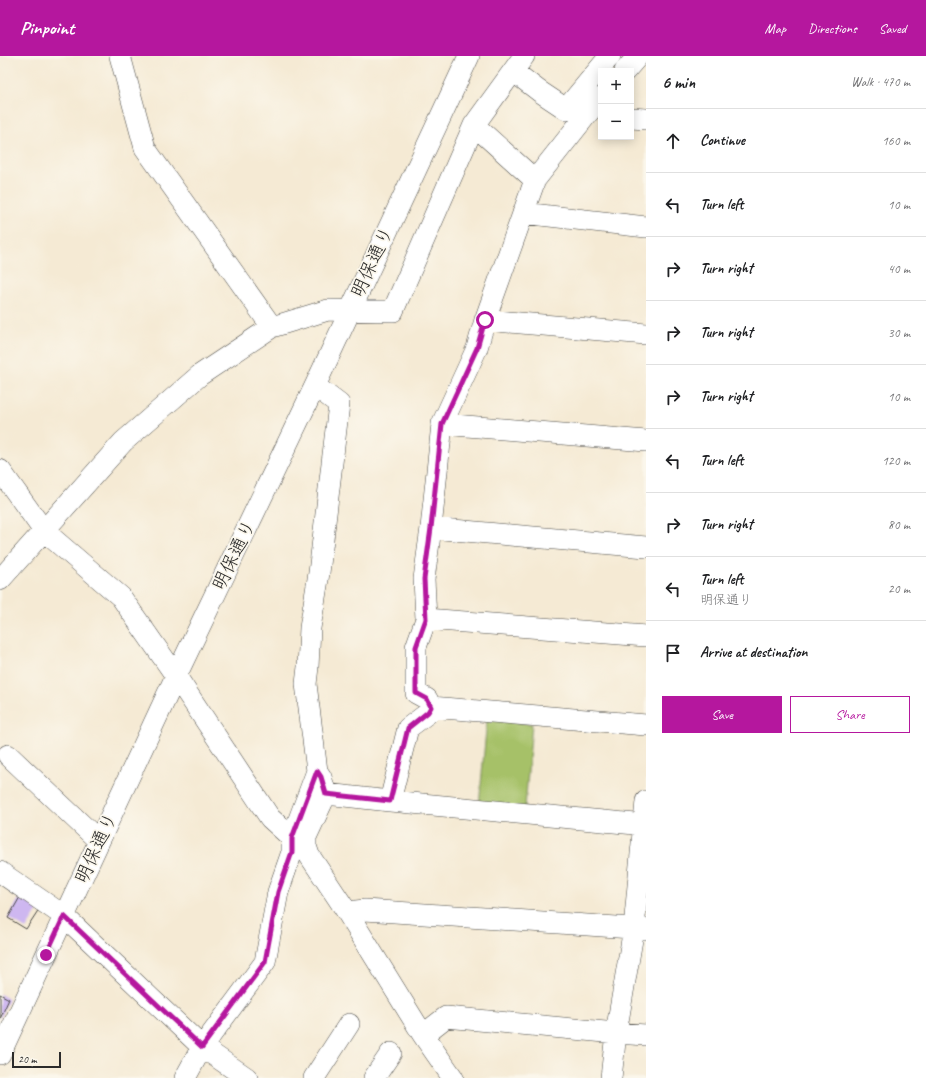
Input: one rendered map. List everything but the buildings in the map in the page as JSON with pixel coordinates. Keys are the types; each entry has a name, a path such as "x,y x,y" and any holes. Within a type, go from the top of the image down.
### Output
{"street":[{"path":"120,56 146,148 272,327"},
{"name":"明保通り","path":"0,1054 176,676 315,386 468,56"},
{"path":"0,580 123,442 200,375 272,327 328,310 393,311 474,124 518,64 539,90 566,109 610,56"},
{"path":"628,68 638,56"},
{"path":"431,707 427,699 416,693 416,647 426,619 424,579 442,424 477,348 485,320 535,180 597,108"},
{"path":"634,118 646,119"},
{"path":"474,124 535,180"},
{"path":"523,213 646,227"},
{"path":"485,320 646,334"},
{"path":"315,386 339,404 319,573 310,628 306,684 317,771 321,777 326,794 306,837 306,846 308,855 347,912 423,1035 453,1078"},
{"path":"442,424 646,441"},
{"path":"0,470 44,531 120,597 176,676 270,818 292,838"},
{"path":"431,528 646,547"},
{"path":"426,619 646,636"},
{"path":"431,707 646,725"},
{"path":"390,801 408,728 428,712 431,707"},
{"path":"8,755 99,841"},
{"path":"185,1078 202,1047 265,962 278,892 292,852 292,838 317,771"},
{"path":"326,794 645,825"},
{"path":"611,1078 616,1033 640,929 646,801"},
{"path":"0,872 64,916 202,1047 247,1078"},
{"path":"347,912 365,910 640,929"},
{"path":"423,1035 446,1017 646,1035"},
{"path":"314,1078 348,1024"},
{"path":"374,1078 391,1053"}],"green space":[{"path":"487,719 532,724 525,808 479,806"}],"route":[{"path":"46,955 64,916 202,1047 265,962 278,892 292,852 292,838 313,778 317,771 321,777 326,794 390,801 408,728 428,712 431,707 427,699 416,693 416,647 426,619 424,579 442,424 477,348 485,320"}]}
